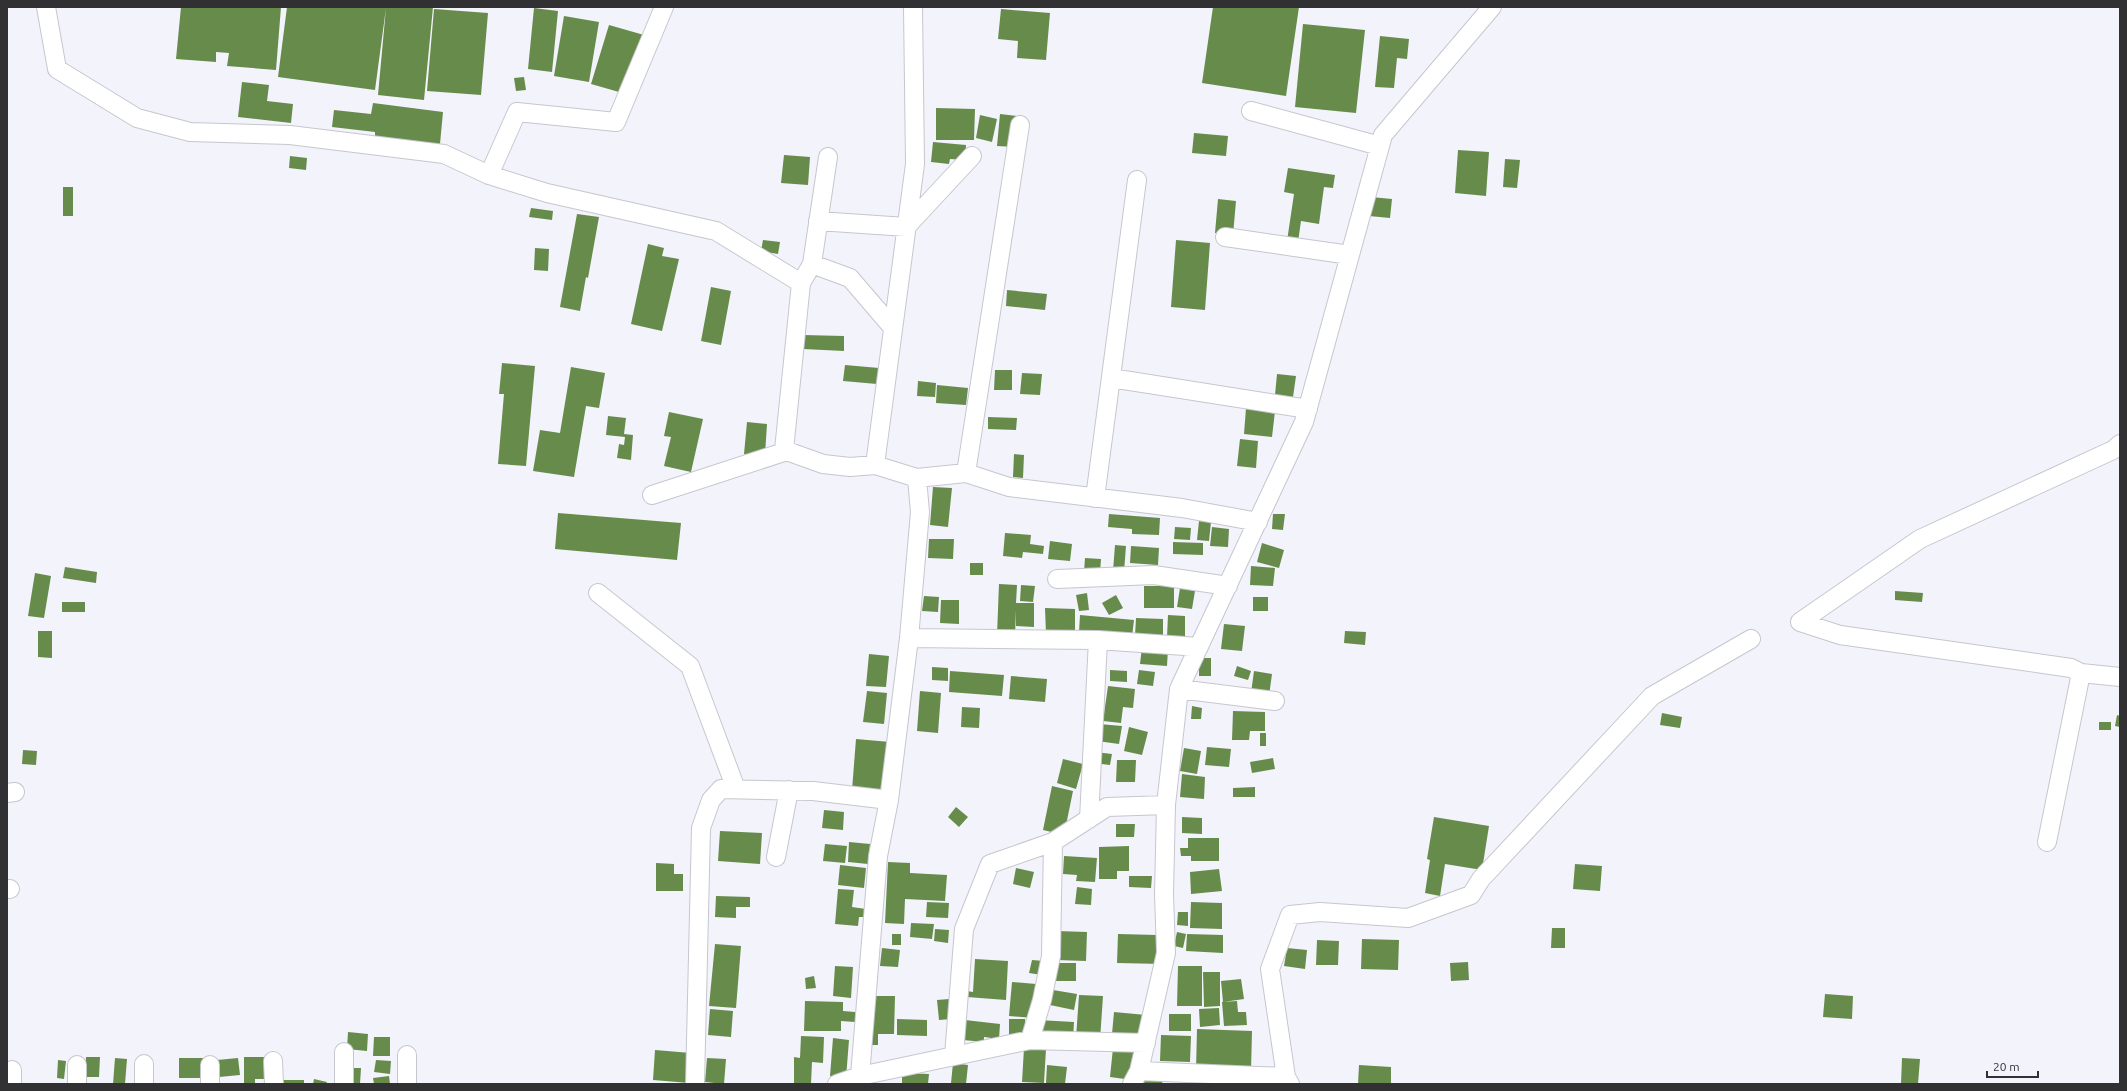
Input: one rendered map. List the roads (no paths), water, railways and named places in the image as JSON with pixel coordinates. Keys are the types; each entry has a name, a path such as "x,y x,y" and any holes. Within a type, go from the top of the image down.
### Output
{"street":[{"path":"46,7 57,69 137,118 190,132 290,134 444,154 489,175 547,193 716,231 801,284"},
{"path":"489,175 517,112 616,122 664,7"},
{"path":"875,465 915,164 913,7"},
{"path":"1492,7 1383,135 1304,422 1179,689 1166,805 1164,894 1166,953 1146,1043 1136,1077 1288,1080 1270,969 1290,915 1320,912 1408,918 1471,895 1481,879 1652,696 1751,639"},
{"path":"1251,111 1380,146"},
{"path":"966,473 1020,125"},
{"path":"906,228 972,156"},
{"path":"828,157 812,264 801,284 784,450 823,464 850,467 875,465 917,478 966,473 1009,487 1182,508 1258,522"},
{"path":"1095,498 1137,180"},
{"path":"818,222 906,228"},
{"path":"1225,237 1350,255"},
{"path":"812,264 850,278 893,328"},
{"path":"1110,378 1308,409"},
{"path":"2120,444 2113,450 1920,539 1800,622 1840,635 2071,668 2081,673 2120,677"},
{"path":"652,494 787,451"},
{"path":"860,1080 878,856 889,800 909,638 920,512 917,478"},
{"path":"1057,579 1154,575 1228,586"},
{"path":"598,592 690,666 736,789"},
{"path":"909,638 1098,640 1199,647"},
{"path":"1088,819 1098,640"},
{"path":"2047,842 2081,673"},
{"path":"1179,689 1274,701"},
{"path":"695,1084 701,828 712,800 721,789 736,789 813,790 889,800"},
{"path":"776,857 789,790"},
{"path":"954,1056 964,929 990,864 1053,842 1107,807 1166,805"},
{"path":"1030,1040 1042,1000 1051,956 1053,842"},
{"path":"837,1084 860,1080 954,1056 1030,1040 1146,1043"},
{"path":"344,1052 344,1084"},
{"path":"407,1055 407,1084"},
{"path":"273,1061 274,1084"},
{"path":"144,1064 144,1084"},
{"path":"77,1065 77,1084"},
{"path":"210,1065 210,1084"}]}
